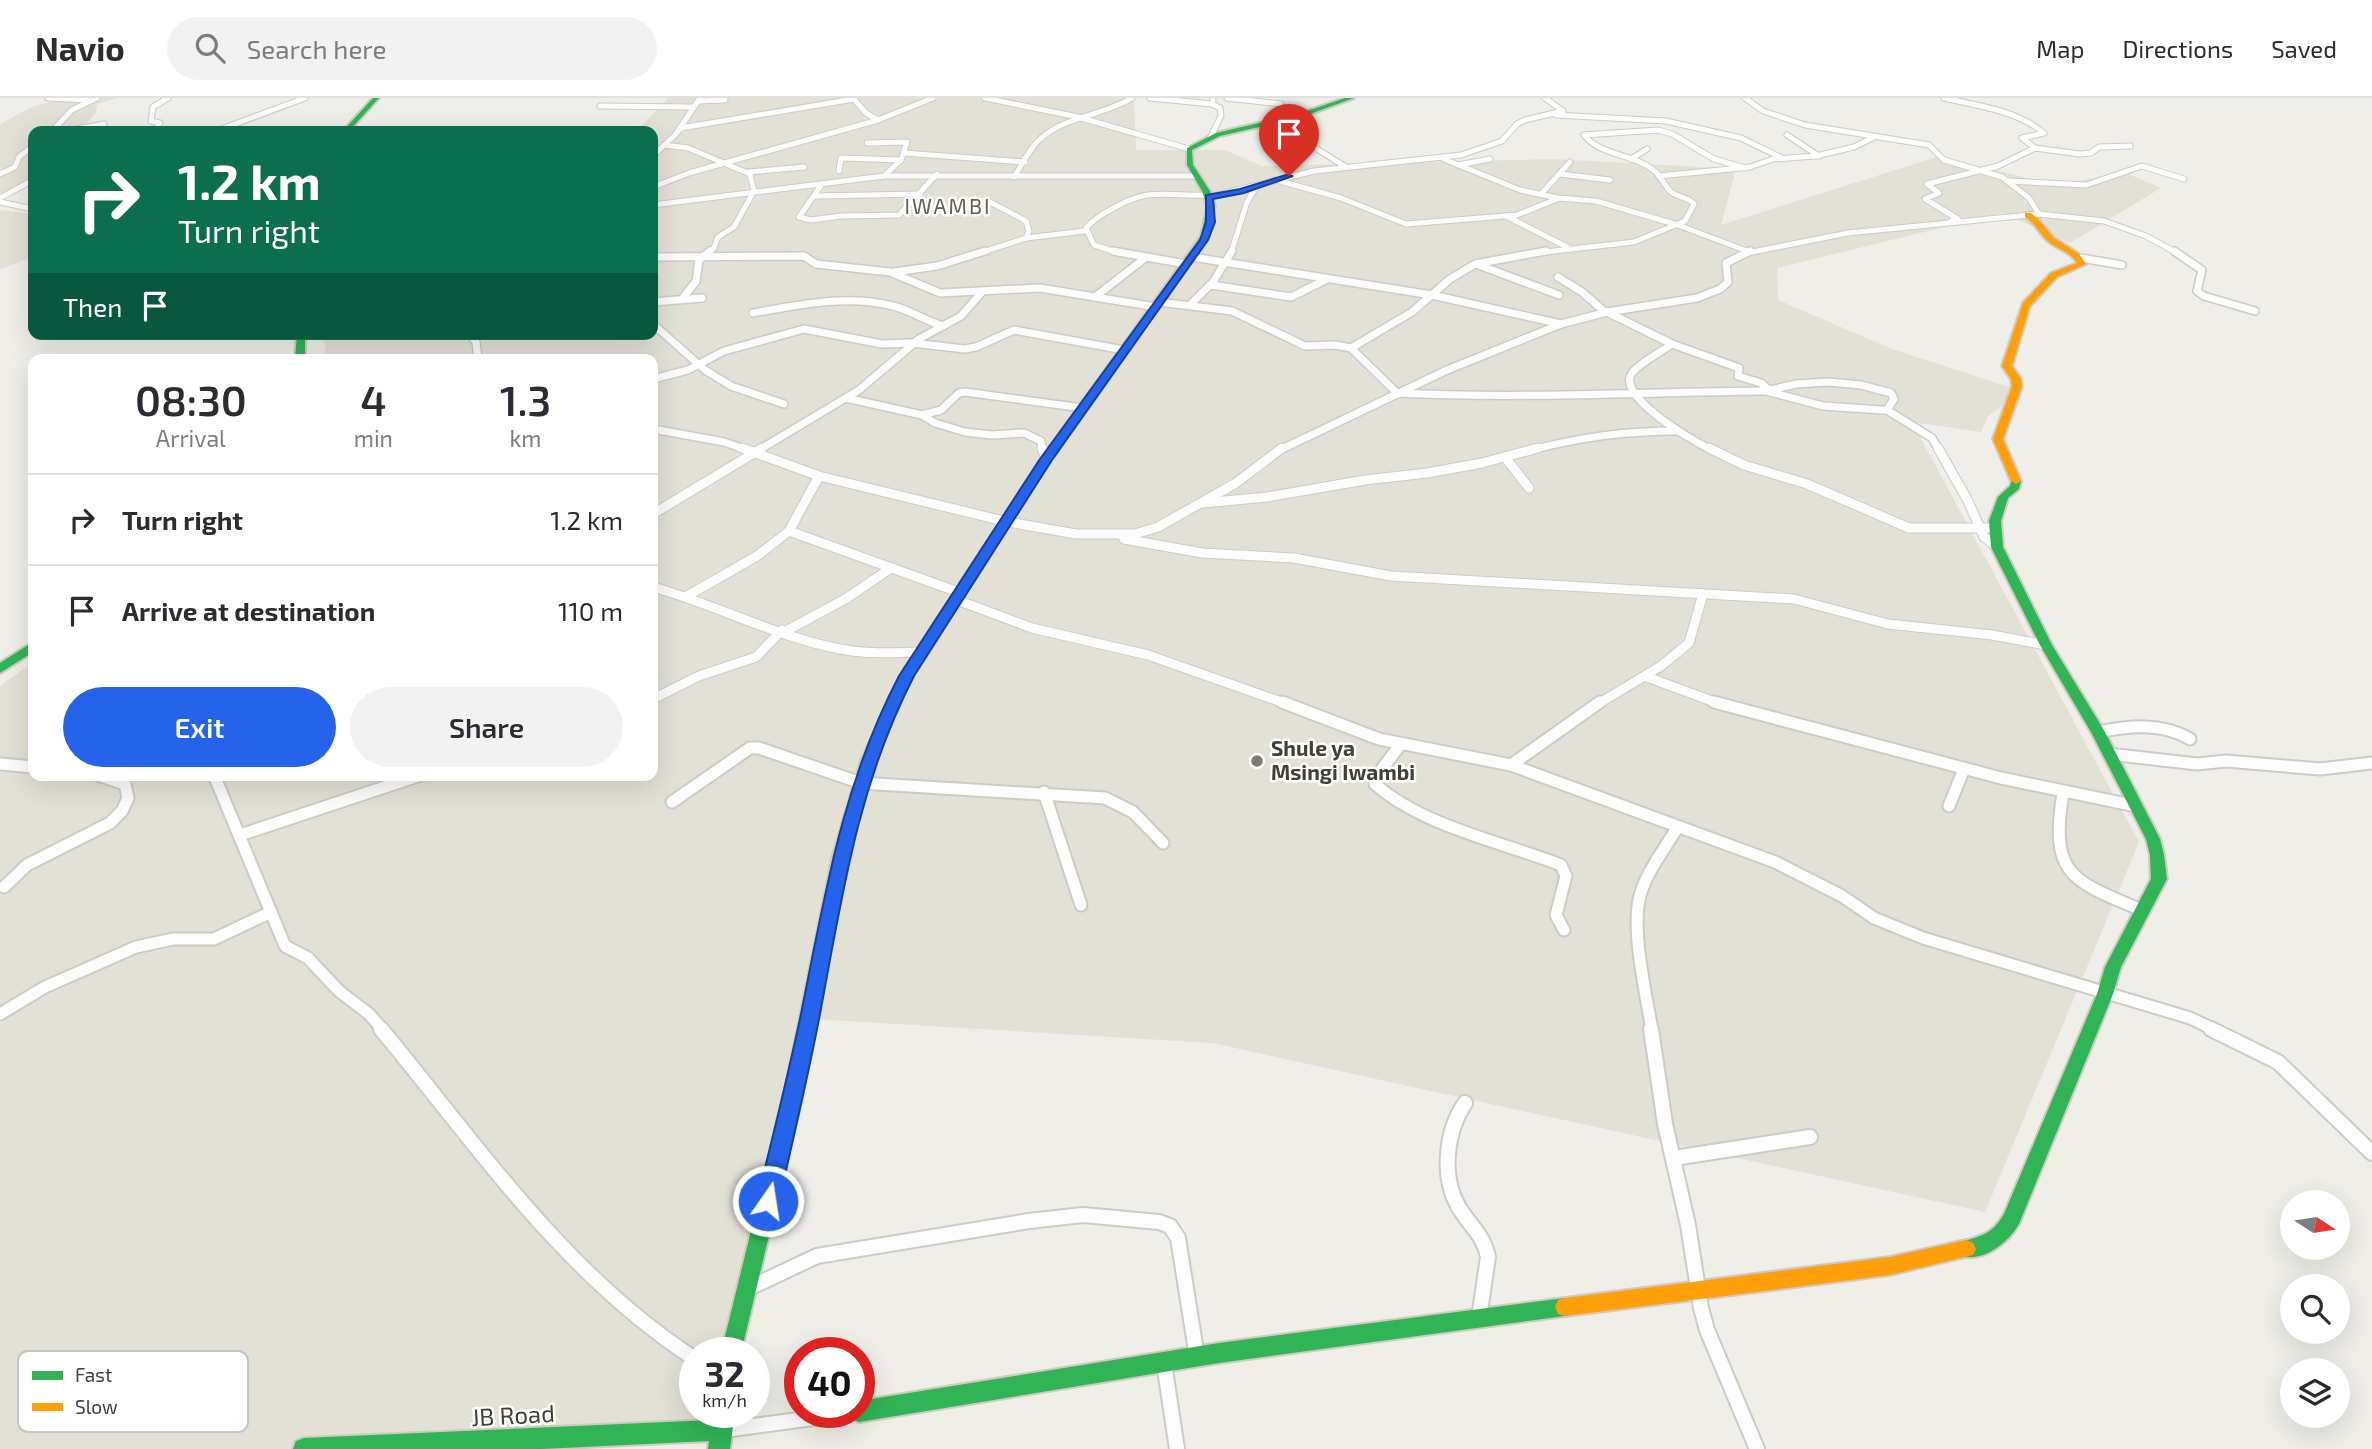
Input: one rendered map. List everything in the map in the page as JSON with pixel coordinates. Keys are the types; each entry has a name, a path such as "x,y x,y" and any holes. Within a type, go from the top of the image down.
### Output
{"main road":[{"path":"351,126 376,98"},
{"path":"735,1337 810,1017 834,890 860,783 887,714 922,652 1046,459 1204,240 1210,222 1208,196 1188,161 1189,149 1210,138 1300,116 1351,98"},
{"path":"875,1409 1197,1357 1698,1289 1890,1266 1968,1250 1999,1239 2012,1218 2105,994 2113,967 2159,880 2153,839 2098,732 2046,645 1988,527 2003,497 2017,482 1998,439 2017,386 2017,379 2007,366 2026,305 2054,275 2080,266 2081,258 2052,242 2042,223 2034,215"},
{"path":"0,669 28,649"},
{"path":"719,1449 724,1430"},
{"name":"JB Road","path":"304,1449 724,1430"}],"street":[{"path":"48,98 90,100"},
{"path":"57,126 72,110 97,98"},
{"path":"158,126 160,123 151,121 153,107 168,98"},
{"path":"229,126 305,98"},
{"path":"658,185 728,162 878,120 933,98"},
{"path":"985,98 1084,118 1189,149"},
{"path":"1014,177 1044,136 1132,98"},
{"path":"1150,98 1212,104 1220,108 1222,113 1210,138"},
{"path":"1212,104 1215,98"},
{"path":"1227,98 1282,104"},
{"path":"658,257 792,255 804,257 816,264 890,272 937,266 1026,238 1085,231 1094,219 1134,195 1150,193 1208,196 1346,167 1461,155 1502,141 1517,124 1564,110 1545,98"},
{"path":"1745,98 1763,111 1800,123 1927,144 1944,160 1982,170 2009,181 2029,198 2034,215"},
{"path":"1944,98 1997,110 2030,123 2043,133 2022,138 2035,148 2081,154 2091,153 2099,147 2130,146"},
{"path":"658,151 681,128 699,99 725,100"},
{"path":"681,128 853,99 866,113 878,120"},
{"path":"600,106 693,107"},
{"path":"1541,115 1666,121 1741,138 1784,159"},
{"path":"93,126 104,124 103,116"},
{"path":"1350,348 1401,319 1450,279 1475,264 1567,247 1622,245 1656,235 1688,217 1694,202 1670,191 1659,176 1642,163 1621,157 1583,137 1658,130 1672,134 1714,159 1745,168"},
{"path":"1787,135 1819,156"},
{"path":"1659,176 1745,168 1768,160 1819,156 1849,149 1874,137"},
{"path":"867,144 906,142 901,160 884,176"},
{"path":"664,145 688,148 749,172 804,167"},
{"path":"1941,224 1958,219 1925,199 1939,193 1926,185 2027,155 2035,148"},
{"path":"1317,149 1346,167"},
{"path":"1631,159 1647,149"},
{"path":"0,174 15,167 19,157 28,150"},
{"path":"904,153 1025,162"},
{"path":"839,171 841,158 901,160"},
{"path":"1439,158 1514,188 1558,198 1596,201 1678,225 1747,251"},
{"path":"1458,165 1490,159"},
{"path":"1541,194 1570,162"},
{"path":"2009,181 2086,185 2142,166 2184,179"},
{"path":"683,299 696,281 697,267 703,257 714,247 717,238 734,228 754,191 749,172"},
{"path":"822,184 800,215 801,218 811,220 841,216 899,215 936,174"},
{"path":"1560,174 1610,180"},
{"path":"658,204 884,176 1195,176"},
{"path":"1274,180 1351,202 1405,224 1506,216 1525,212 1558,198"},
{"path":"28,182 9,191 0,200 28,208"},
{"path":"1191,304 1211,285 1232,255 1244,207 1257,186"},
{"path":"816,196 920,194"},
{"path":"988,201 1026,221 1029,231 1026,238"},
{"path":"1108,536 1149,531 1236,483 1283,448 1447,370 1561,324 1606,312 1698,299 1720,289 1728,282 1726,263 1747,251 1848,233 2034,215 2093,218 2153,240 2202,270 2197,291 2213,301 2255,311"},
{"path":"1506,216 1567,247"},
{"path":"1085,231 1094,245 1145,258 1226,262 1432,295 1561,324"},
{"path":"1095,297 1145,258"},
{"path":"2081,258 2122,265"},
{"path":"1475,264 1559,295"},
{"path":"890,272 932,292 1040,288 1095,297 1158,304 1191,304 1232,311 1304,346 1350,348 1397,393 1479,397 1768,391 1820,382 1879,390 1894,395 1887,410"},
{"path":"1558,277 1606,312 1672,344 1738,368 1738,376 1761,383 1768,391 1823,405 1887,410 1932,438 1988,527"},
{"path":"1211,285 1291,297 1327,279"},
{"path":"658,511 846,398 889,366 912,343 961,316 982,292"},
{"path":"658,302 702,298"},
{"path":"753,313 823,303 880,304 899,308 943,326"},
{"path":"658,329 697,365 731,386 784,404"},
{"path":"658,377 697,365 724,351 804,329 883,344 912,343 972,348 1014,330 1124,350"},
{"path":"1672,344 1632,373 1629,384 1631,392 1678,431 1726,458 1797,480 1909,528 1988,527"},
{"path":"846,398 922,415 942,410 959,393 965,391 1083,408"},
{"path":"922,415 931,423 988,435 1033,436 1041,441 1042,453 1046,459"},
{"path":"658,430 757,451 818,476 1057,532 1108,536 1202,553 1312,560 1391,576 1794,599 1888,624 1992,635 2046,645"},
{"path":"1203,503 1267,497 1365,480 1427,473 1574,439 1627,431 1678,431"},
{"path":"1505,457 1529,488"},
{"path":"687,596 757,556 789,531 818,476"},
{"path":"789,531 891,568 1032,628 1148,655 1400,745 1511,765 1775,862 1842,896 1874,918 1923,938 2190,1018 2270,1057 2302,1084 2372,1153"},
{"path":"658,696 699,676 754,659 784,631 847,598 891,568"},
{"path":"658,588 841,649 868,653 922,652"},
{"path":"1511,765 1578,717 1647,677 1689,643 1703,594"},
{"path":"1647,677 1727,709 2063,793 2136,807"},
{"path":"2098,732 2139,727 2177,731 2190,739"},
{"path":"1400,745 1376,778 1375,784 1379,789 1393,799 1427,814 1561,865 1566,876 1556,915 1564,930"},
{"path":"672,802 744,752 764,747 825,775 860,783 1044,792 1107,798 1119,803 1154,831 1164,843"},
{"path":"2109,754 2197,764 2226,761 2320,769 2372,763"},
{"path":"0,764 28,767"},
{"path":"1949,806 1964,769"},
{"path":"4,887 29,863 83,840 123,813 130,801 130,793 125,784 116,781"},
{"path":"217,781 285,946 308,958 339,991 369,1014 456,1119 498,1176 603,1290 653,1332 679,1349"},
{"path":"240,835 403,781"},
{"path":"1044,792 1081,905"},
{"path":"2063,793 2058,814 2057,842 2064,868 2079,882 2144,911"},
{"path":"1677,828 1646,881 1639,900 1638,924 1664,1112 1707,1330 1757,1449"},
{"path":"0,1014 46,987 136,947 173,939 214,939 271,912"},
{"path":"1465,1103 1457,1112 1449,1136 1450,1166 1458,1205 1481,1234 1487,1247 1479,1318"},
{"path":"1674,1158 1810,1137"},
{"path":"747,1289 817,1256 1015,1223 1083,1215 1160,1222 1170,1227 1178,1238 1197,1357"},
{"path":"1164,1363 1177,1449"},
{"path":"724,1430 784,1422"}],"shaded area":[{"path":"68,98 117,98 97,104 96,112 81,126 28,126 28,184 0,193 0,124 34,106"},
{"path":"668,98 1134,98 1136,150 1225,150 1262,166 1554,159 1736,169 1721,225 1940,156 2053,185 2126,173 2161,188 2070,243 2002,213 1777,268 1778,300 1892,349 2012,388 2005,404 1988,416 1981,432 1912,422 2139,842 1985,1212 1212,1043 813,1019 743,1337 679,1337 679,1428 722,1428 721,1431 454,1449 0,1449 0,686 28,666 28,781 658,781 658,354 324,354 326,349 324,340 658,340 658,126 642,126"},
{"path":"0,210 28,213 28,259 0,269"}],"traffic: fast":[{"path":"351,126 376,98"},
{"path":"1112,367 1205,236 1211,206 1206,191 1190,165 1189,149 1218,134 1300,116 1351,98"},
{"path":"300,354 301,340"},
{"path":"1966,1249 1994,1240 2012,1218 2105,994 2113,967 2159,879 2153,839 2098,732 2046,645 1997,547 1995,521 2003,497 2015,487 2016,481"},
{"path":"0,669 28,649"},
{"path":"735,1337 792,1101 848,823 868,761"},
{"path":"875,1409 1219,1353 1565,1307"},
{"path":"719,1449 722,1428"},
{"path":"304,1449 724,1430"}],"traffic: slow":[{"path":"2016,481 1998,439 2017,386 2016,379 2007,366 2026,305 2054,275 2082,264 2073,252 2051,240 2036,220 2028,215"},
{"path":"868,761 906,676 1046,459 1112,367"},
{"path":"1565,1307 1890,1266 1966,1249"}],"place":[{"name":"Shule ya Msingi Iwambi","path":"1257,761"}],"district":[{"name":"IWAMBI","path":"948,207"}],"route":[{"path":"768,1201 810,1017 834,890 860,783 887,714 906,676 1008,522 1046,459 1204,240 1210,222 1209,197 1241,191 1289,176"}]}
